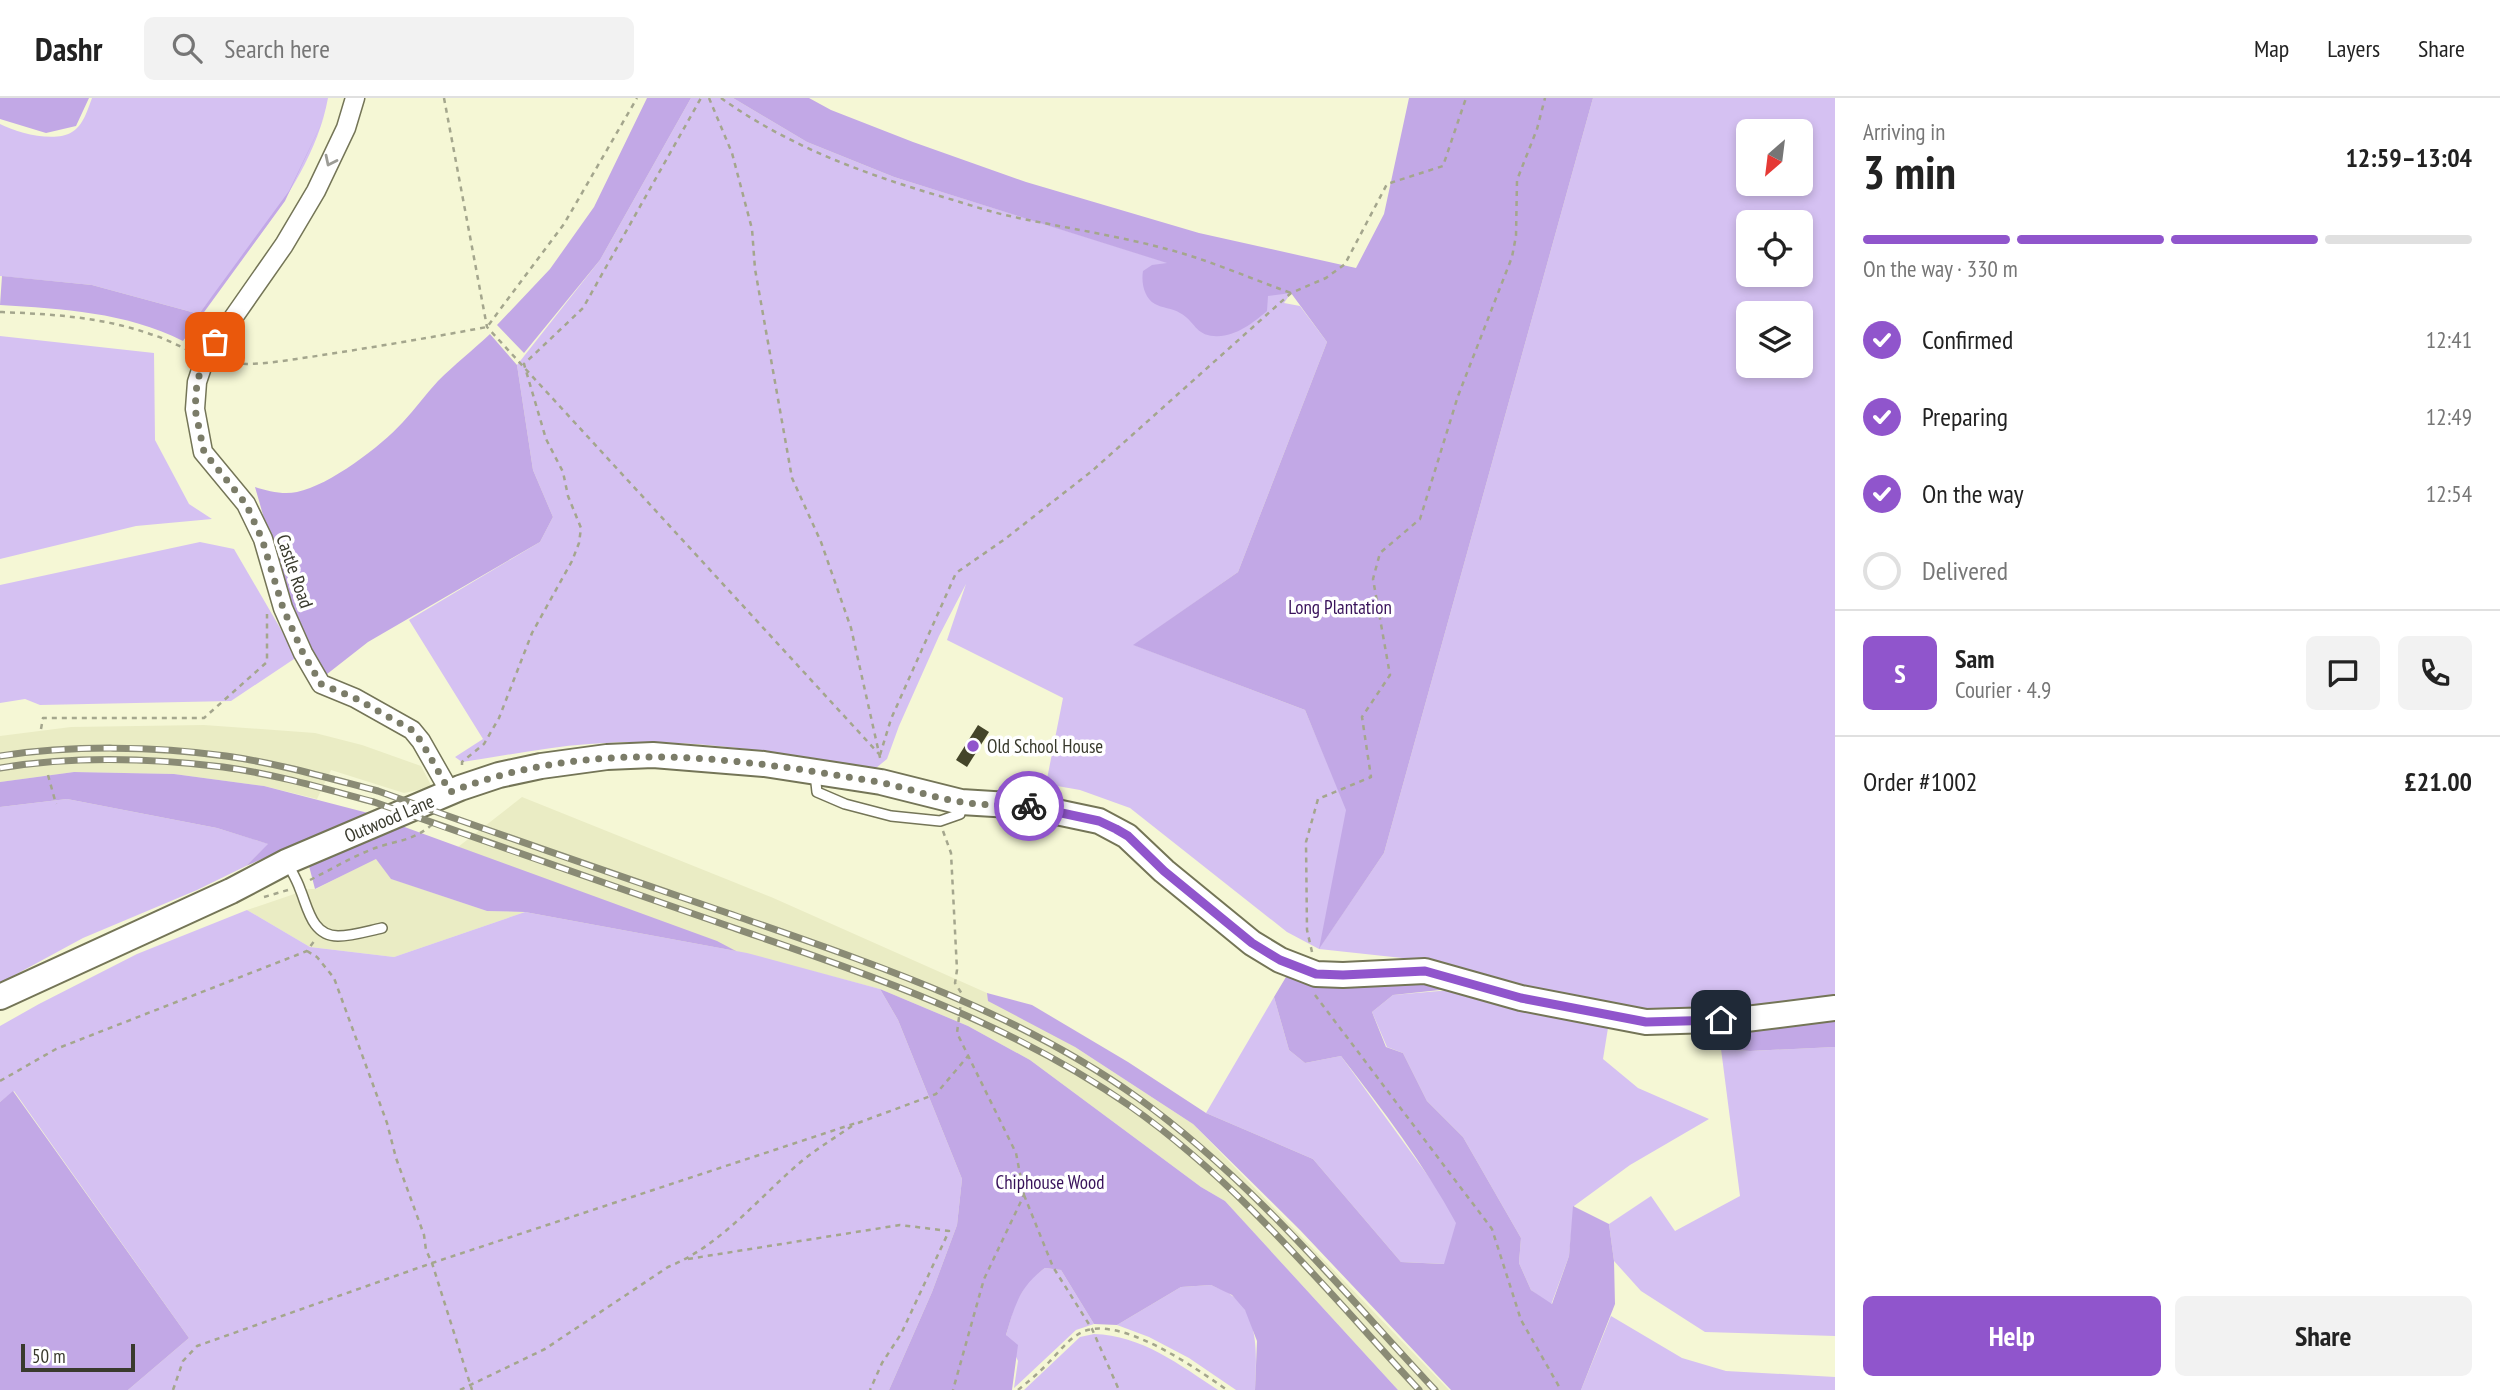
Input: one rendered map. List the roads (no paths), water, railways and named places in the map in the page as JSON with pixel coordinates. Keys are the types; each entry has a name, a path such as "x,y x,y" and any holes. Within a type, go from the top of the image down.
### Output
{"main road":[{"name":"Outwood Lane","path":"0,997 231,891 286,862 455,790 499,775 541,766 630,756 698,757 764,764 881,782 961,802 1028,806 1099,821 1128,836 1164,871 1240,934 1265,952 1305,970 1343,975 1425,971 1521,998 1646,1022 1746,1020 1835,1008"}],"street":[{"name":"Castle Road","path":"355,98 346,128 316,191 284,245 205,358 197,382 195,409 204,452 246,504 258,529 283,608 321,684 355,698 412,730 455,790"}],"lane":[{"path":"815,773 817,792 845,804 891,816 940,821 960,814 961,802"},
{"path":"286,862 299,886 312,922 320,931 329,936 340,936 382,928"}],"railway":[{"path":"0,756 55,750 171,750 226,756 302,771 378,791 840,953 994,1015 1092,1067 1138,1098 1219,1163 1293,1236 1435,1390"},
{"path":"0,768 83,760 140,760 223,767 300,782 374,802 837,964 938,1004 1037,1050 1084,1076 1171,1137 1209,1169 1282,1240 1419,1390"}],"place":[{"name":"Old School House","path":"973,746"}],"park label":[{"name":"Long Plantation","path":"1340,607"},
{"name":"Chiphouse Wood","path":"1050,1182"}]}
